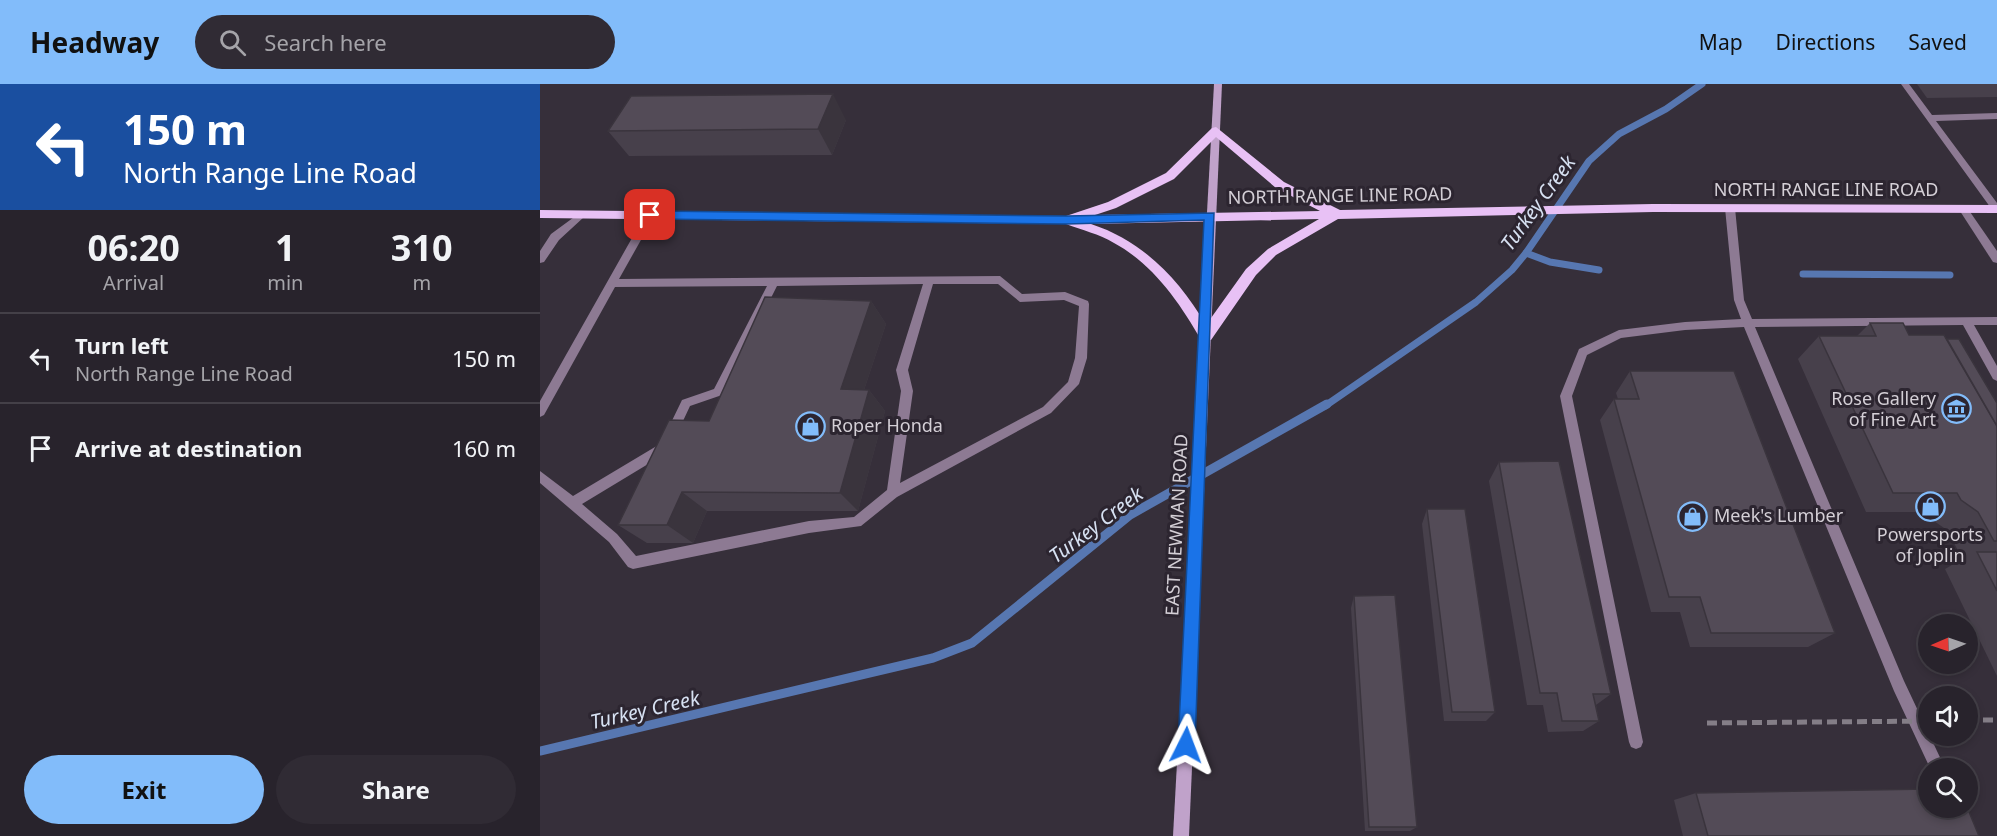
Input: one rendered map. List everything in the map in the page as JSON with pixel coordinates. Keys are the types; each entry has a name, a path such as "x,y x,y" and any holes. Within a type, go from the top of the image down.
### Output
{"main road":[{"path":"1067,220 1112,205 1170,176 1215,131 1280,185 1337,214"},
{"name":"NORTH RANGE LINE ROAD","path":"540,214 1067,220 1653,208 1997,208"},
{"path":"1067,220 1122,241 1164,275 1192,311 1206,336 1251,272 1272,252 1337,214"}],"street":[{"name":"EAST NEWMAN ROAD","path":"1181,836 1218,84"}],"lane":[{"path":"1905,84 1997,208"},
{"path":"1930,118 1997,116"},
{"path":"1730,208 1740,300 1748,323 1890,664 1933,758"},
{"path":"1963,208 1997,259"},
{"path":"540,259 555,237 581,215"},
{"path":"540,412 650,215"},
{"path":"893,493 907,391 902,370 928,280"},
{"path":"540,476 614,538 633,563 809,528 857,522 893,493 1047,410 1073,384 1080,358 1084,304 1065,296 1020,298 1000,280 612,283"},
{"path":"572,503 664,448 686,404 718,392 774,282"},
{"path":"1966,321 1997,376"},
{"path":"1636,742 1566,396 1583,352 1619,334 1748,323 1997,321"}],"building":[{"path":"833,94 818,129 608,131 631,96"},
{"name":"Roper Honda","path":"765,297 871,301 841,389 869,390 840,493 682,492 667,525 618,525 669,420 709,421"},
{"path":"1870,323 1903,323 1909,335 1944,335 1997,426 1997,541 1994,541 1978,512 1961,500 1957,493 1893,493 1819,336 1876,336"},
{"path":"1947,339 1959,339 1997,403 1997,426"},
{"name":"Meek's Lumber","path":"1630,371 1734,371 1835,633 1711,633 1700,597 1669,597 1614,399 1639,399"},
{"path":"1559,461 1611,694 1593,694 1599,721 1562,721 1557,693 1540,693 1499,462"},
{"path":"1427,509 1465,509 1495,712 1452,712"},
{"path":"1977,552 1997,552 1997,591"},
{"path":"1395,595 1417,827 1369,827 1354,596"},
{"path":"1918,789 1918,818 1972,818 1979,836 1708,836 1696,793"}],"waterway":[{"name":"Turkey Creek","path":"1526,253 1589,161 1619,134 1666,109 1702,84"},
{"name":"Turkey Creek","path":"1325,406 1476,302 1512,270 1526,253"},
{"path":"1526,253 1550,262 1599,270"},
{"path":"1803,274 1950,275"},
{"name":"Turkey Creek","path":"540,751 933,658 972,643 1130,515 1327,404"}],"railway":[{"path":"1978,720 1997,720"},
{"path":"1707,723 1918,721"}],"place":[{"name":"Rose Gallery of Fine Art","path":"1957,409"},
{"name":"Roper Honda","path":"810,426"},
{"name":"Powersports of Joplin","path":"1930,506"},
{"name":"Meek's Lumber","path":"1693,516"}],"route":[{"path":"650,215 1067,220 1210,216 1186,745"}]}
